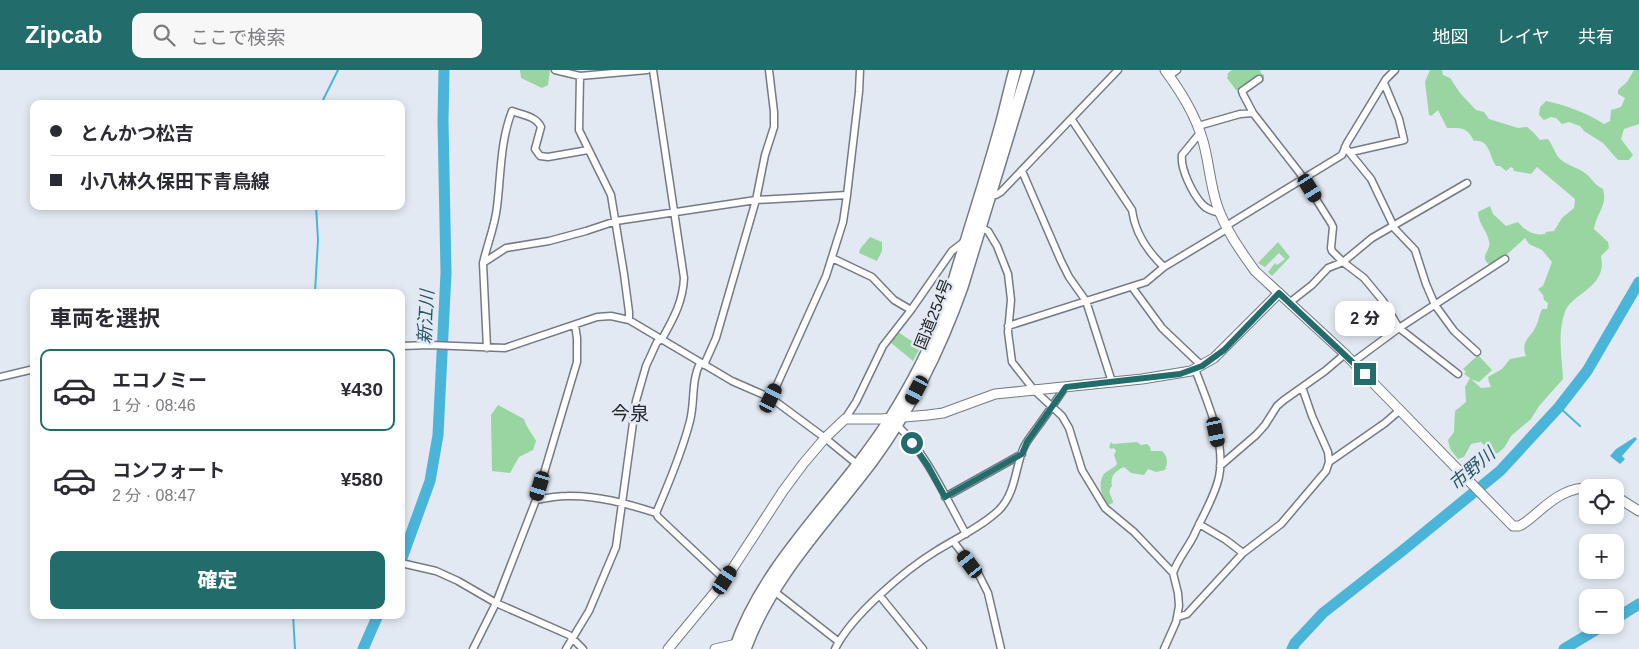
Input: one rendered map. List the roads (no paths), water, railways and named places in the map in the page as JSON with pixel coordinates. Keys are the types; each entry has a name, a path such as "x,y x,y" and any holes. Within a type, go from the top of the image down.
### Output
{"highway":[{"name":"国道254号","path":"743,647 752,611 783,561 858,465 896,420 937,330 954,283 1002,122 1015,70"},
{"name":"国道254号","path":"743,647 774,591 809,541 870,463 934,357 951,320 962,287 1028,70"}],"street":[{"path":"555,70 580,76 646,70"},
{"path":"566,649 589,611 613,556 618,540 636,400 646,366 678,310 683,293 684,278 653,70"},
{"path":"656,513 672,475 690,420 695,380 716,338 756,200 765,155 774,127 774,112 768,70"},
{"path":"771,398 813,307 832,258 843,222 860,70"},
{"path":"990,194 996,195 1001,192 1118,70"},
{"path":"1008,326 1146,282 1164,267 1342,155 1384,83 1395,70"},
{"path":"1170,72 1199,129 1214,196 1220,213 1256,271 1345,354 1513,526 1519,526 1568,490 1579,488"},
{"path":"580,76 579,130 608,187 616,221 629,320"},
{"path":"1258,79 1242,91 1252,113 1304,178 1331,223 1333,227 1331,248 1343,262 1364,278 1383,301 1398,328 1458,374"},
{"path":"1351,152 1404,140 1384,83"},
{"path":"487,348 483,263 497,209 506,126 512,111 538,122 541,127 535,143 535,149 540,156 548,157 588,150"},
{"path":"1220,213 1209,210 1202,204 1190,184 1184,168 1182,155 1199,129 1240,114 1252,113"},
{"path":"1072,120 1132,210 1134,224 1150,254 1164,267"},
{"path":"1346,147 1371,179 1393,226 1415,250 1435,305 1454,331 1477,352"},
{"path":"1022,171 1061,261 1069,277 1086,301 1112,382"},
{"path":"1289,303 1312,285 1328,268 1343,262 1366,243 1467,183"},
{"path":"483,263 506,248 549,241 586,232 616,221 756,200 847,195"},
{"path":"979,227 988,232 997,246 1008,274 1011,294 1008,326 1012,362 1034,390 1062,416 1082,470 1104,508 1134,532 1173,573"},
{"path":"668,649 725,580 783,491 825,438 845,419 856,402 883,346 952,251 967,239"},
{"path":"832,258 872,277 894,300 911,310"},
{"path":"1353,362 1398,328 1505,259"},
{"path":"1132,287 1162,328 1199,368 1216,432 1220,466 1216,486 1199,524 1184,554 1176,563 1173,573 1179,599 1178,617 1164,649"},
{"path":"845,419 896,420 943,413 986,396 1004,393 1180,374 1199,368 1224,350 1279,293"},
{"path":"405,346 505,348 604,317 611,316 629,320 702,364 750,390 771,398 858,465"},
{"path":"473,649 496,603 536,500 577,362 578,338 575,325"},
{"path":"1220,466 1260,430 1277,406 1345,354"},
{"path":"0,377 30,370"},
{"path":"774,591 837,646 856,620 880,596 922,560 966,534 993,515 1007,501 1027,442 1066,387"},
{"path":"1178,617 1187,614 1243,554 1281,524 1326,471 1329,462 1328,452 1302,387"},
{"path":"1329,462 1385,423 1400,410"},
{"path":"896,420 928,466 966,534"},
{"path":"945,497 1022,454"},
{"path":"536,500 569,496 623,502 656,513 725,580"},
{"path":"1624,502 1639,511"},
{"path":"1199,524 1226,540 1243,554"},
{"path":"953,541 979,575 988,593 1001,649"},
{"path":"405,564 436,571 458,581 496,603 560,630 573,638 583,649"},
{"path":"880,596 922,649"},
{"path":"715,649 743,647"}],"water":[{"path":"1635,437 1637,439 1622,456 1625,459 1620,464 1610,456 1616,449"}],"waterway":[{"path":"323,100 338,70"},
{"name":"新江川","path":"405,550 430,481 438,435 446,273 443,121 444,70"},
{"path":"315,289 318,240 316,210"},
{"name":"市野川","path":"1292,649 1295,643 1323,613 1500,471 1559,407 1587,371 1639,282"},
{"path":"1559,407 1580,426"},
{"path":"1624,613 1639,604"},
{"path":"293,619 295,649"},
{"name":"新江川","path":"363,649 376,619"},
{"path":"1564,649 1589,634"}],"district":[{"name":"今泉","path":"630,413"}]}
